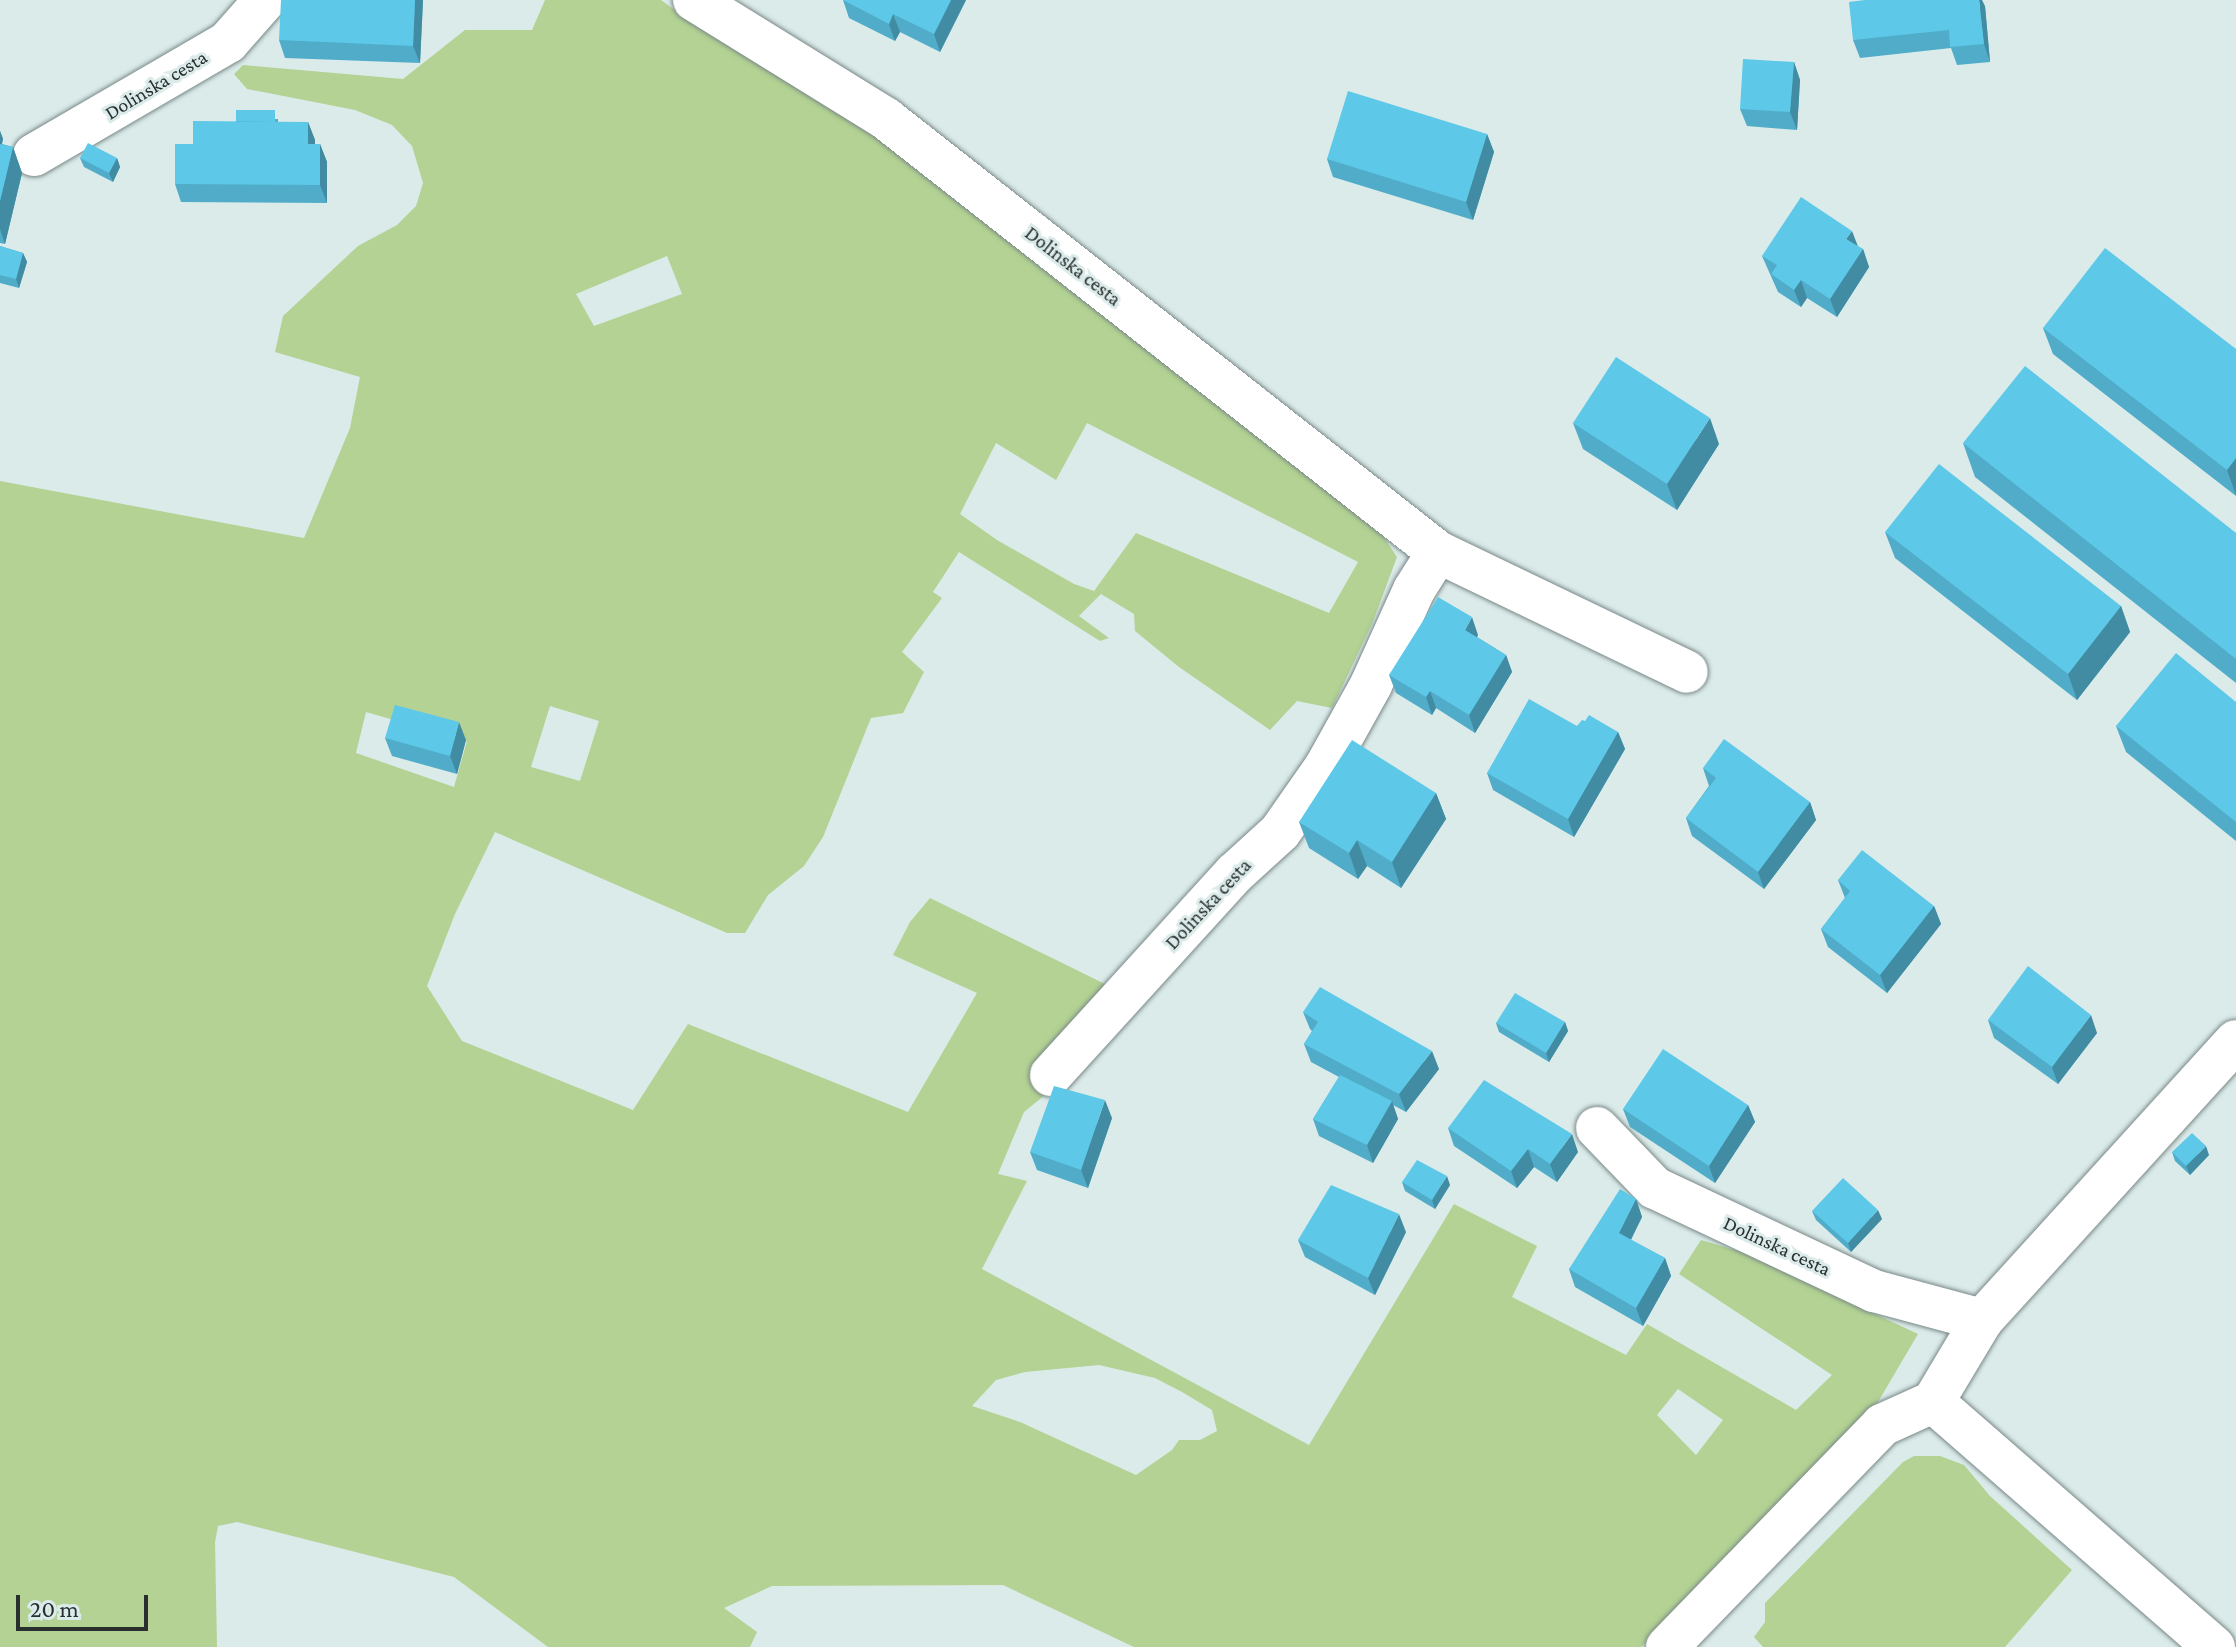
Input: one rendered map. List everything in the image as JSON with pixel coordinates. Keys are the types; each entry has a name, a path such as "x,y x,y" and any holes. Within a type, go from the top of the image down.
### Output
{"street":[{"name":"Dolinska cesta","path":"34,155 228,42 265,0"},
{"name":"Dolinska cesta","path":"694,0 885,118 1438,552 1687,672"},
{"name":"Dolinska cesta","path":"1051,1075 1234,874 1280,832 1326,766 1371,685 1414,590 1438,552"},
{"path":"1667,1647 1882,1425 1933,1402 1982,1320 2236,1041"},
{"name":"Dolinska cesta","path":"1597,1128 1655,1188 1874,1291 1982,1320"},
{"path":"1933,1402 2214,1647"}],"green space":[{"path":"545,0 661,0 694,24 894,145 1365,509 1397,557 1372,624 1332,708 1297,701 1270,730 1179,667 1135,631 1134,614 1101,594 1079,616 1109,638 1100,641 959,552 933,592 942,598 902,652 924,672 903,713 871,718 823,837 804,866 768,895 745,933 727,933 495,832 455,914 427,986 462,1041 633,1110 688,1024 908,1112 977,993 893,955 910,922 930,898 1111,987 1044,1068 1045,1095 1024,1112 998,1174 1027,1181 982,1269 1309,1445 1454,1204 1537,1246 1512,1297 1626,1355 1647,1324 1796,1410 1832,1375 1679,1274 1701,1240 1745,1253 1918,1334 1878,1402 1723,1575 1641,1647 1134,1647 1003,1585 772,1586 724,1608 757,1632 750,1647 548,1647 454,1577 237,1522 218,1526 215,1542 217,1647 0,1647 0,481 304,538 350,428 360,377 275,352 283,316 358,246 397,225 416,206 423,183 412,146 392,125 355,110 247,89 234,74 243,65 403,79 465,30 532,30","holes":["667,256 682,294 594,326 576,294","1087,423 1358,562 1329,613 1136,533 1094,591 1074,584 997,540 960,514 996,443 1056,480","550,706 599,721 580,781 531,767","366,712 467,741 454,787 356,753","1099,1365 1155,1378 1182,1392 1212,1410 1217,1431 1200,1440 1179,1440 1172,1450 1136,1475 1020,1422 972,1406 996,1380 1025,1372","1678,1389 1723,1420 1696,1455 1657,1415"]},
{"path":"1914,1456 1940,1456 1964,1465 1990,1496 2072,1570 2005,1647 1763,1647 1754,1637 1765,1622 1765,1603 1903,1462"}],"building":[{"path":"281,0 415,0 413,46 279,40"},
{"path":"843,0 951,0 934,34 893,14 889,24"},
{"path":"1979,0 1984,44 1950,47 1949,30 1853,40 1849,2"},
{"path":"1743,59 1794,62 1790,112 1740,109"},
{"path":"1348,91 1487,134 1466,202 1327,159"},
{"path":"236,110 275,110 275,122 236,121"},
{"path":"193,121 308,122 308,144 320,144 320,185 175,184 175,144 193,144"},
{"path":"88,143 117,158 109,173 80,158"},
{"path":"0,144 13,147 0,201"},
{"path":"1801,197 1852,231 1846,239 1863,249 1830,299 1801,280 1794,290 1771,274 1777,265 1762,256"},
{"path":"0,246 23,253 16,279 0,275"},
{"path":"2105,248 2236,349 2236,458 2227,470 2043,328"},
{"path":"1616,357 1710,418 1667,484 1573,423"},
{"path":"2025,366 2236,533 2236,659 1963,443"},
{"path":"1939,464 2121,606 2068,674 1885,532"},
{"path":"1438,597 1472,617 1465,630 1506,655 1469,715 1430,691 1426,697 1389,675"},
{"path":"2176,653 2236,702 2236,822 2116,726"},
{"path":"1529,699 1577,726 1589,715 1618,732 1568,819 1487,773"},
{"path":"395,705 459,722 450,756 385,738"},
{"path":"1724,739 1810,802 1758,872 1686,818 1716,778 1703,768"},
{"path":"1352,740 1436,793 1392,862 1357,840 1349,853 1299,822"},
{"path":"1862,850 1934,906 1880,975 1821,929 1850,891 1838,880"},
{"path":"2028,966 2091,1015 2052,1067 1988,1020"},
{"path":"1320,987 1432,1051 1399,1094 1304,1044 1318,1022 1303,1012"},
{"path":"1515,993 1565,1022 1546,1053 1496,1023"},
{"path":"1663,1049 1748,1105 1709,1166 1623,1109"},
{"path":"1340,1075 1392,1101 1367,1145 1313,1119"},
{"path":"1484,1080 1572,1134 1550,1164 1528,1149 1511,1171 1448,1128"},
{"path":"1054,1086 1105,1100 1081,1170 1030,1152"},
{"path":"2192,1133 2206,1146 2186,1166 2172,1152"},
{"path":"1417,1160 1447,1176 1432,1200 1402,1182"},
{"path":"1843,1178 1878,1210 1848,1243 1812,1211"},
{"path":"1331,1185 1399,1214 1368,1278 1298,1240"},
{"path":"1620,1189 1636,1199 1619,1233 1665,1258 1636,1308 1569,1269"}]}
